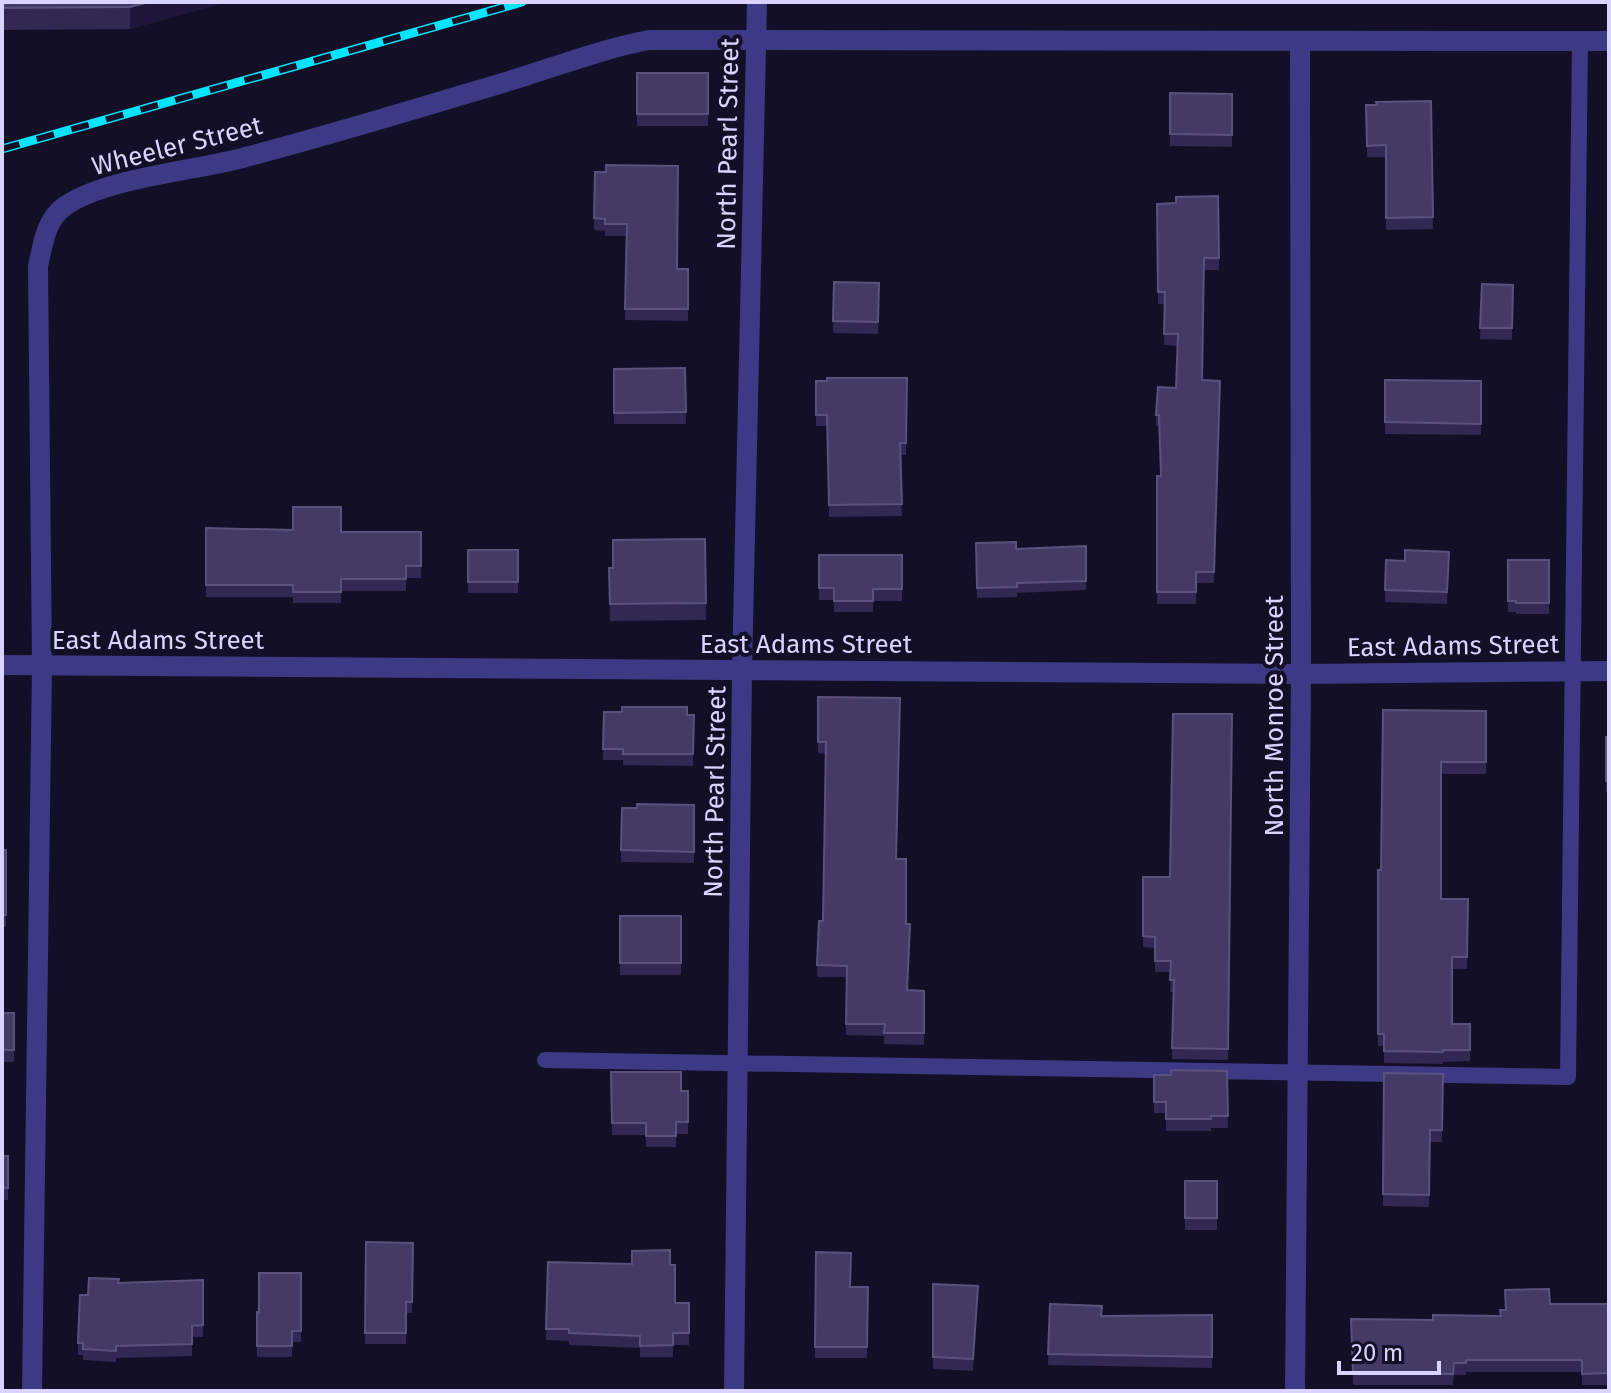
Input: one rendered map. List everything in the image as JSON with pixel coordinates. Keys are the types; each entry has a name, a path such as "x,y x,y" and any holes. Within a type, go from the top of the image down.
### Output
{"street":[{"name":"North Pearl Street","path":"734,1391 742,669 757,2"},
{"name":"Wheeler Street","path":"32,1391 42,665 38,266 45,234 63,207 94,191 244,158 613,47 649,40 1609,41"},
{"name":"North Monroe Street","path":"1295,1391 1301,674 1300,41"},
{"name":"East Adams Street","path":"2,665 1301,674 1609,671"}],"lane":[{"path":"545,1060 1568,1077 1580,41"}],"building":[{"path":"2,2 149,2 130,7 2,8"},
{"path":"637,73 708,73 708,114 637,114"},
{"path":"1170,93 1232,94 1232,135 1170,134"},
{"path":"1431,101 1433,217 1386,218 1386,145 1367,146 1366,105"},
{"path":"606,165 678,166 677,269 688,269 688,309 625,309 627,224 605,224 605,219 594,218 595,172 606,172"},
{"path":"1218,196 1219,258 1204,258 1202,380 1220,381 1214,572 1196,572 1196,592 1157,592 1157,476 1161,476 1159,415 1156,415 1158,387 1176,388 1178,334 1164,334 1165,292 1158,292 1157,204 1176,203 1176,197"},
{"path":"834,282 879,283 878,322 833,321"},
{"path":"1482,284 1513,285 1512,328 1480,328"},
{"path":"685,368 686,412 614,413 614,369"},
{"path":"827,378 907,378 906,443 900,443 902,504 829,505 827,415 816,415 816,381 827,381"},
{"path":"1385,380 1481,381 1481,424 1385,422"},
{"path":"293,507 341,507 341,532 421,532 421,566 406,566 406,579 341,579 341,592 293,592 293,585 206,585 206,528 293,530"},
{"path":"705,539 706,603 610,604 609,568 613,568 613,540"},
{"path":"1016,542 1016,549 1086,546 1086,581 1017,583 1017,587 977,588 976,543"},
{"path":"468,550 518,550 518,582 468,582"},
{"path":"1405,550 1449,552 1447,592 1385,590 1386,560 1405,561"},
{"path":"819,555 902,555 902,589 873,589 873,601 834,601 834,588 819,588"},
{"path":"1508,560 1549,560 1549,603 1508,601"},
{"path":"818,697 900,698 896,859 906,859 906,924 910,924 907,990 924,991 924,1033 884,1033 885,1024 846,1024 847,966 817,965 819,921 823,921 826,742 818,742"},
{"path":"622,707 687,707 687,715 694,715 693,754 623,754 623,749 603,749 604,712 622,712"},
{"path":"1383,710 1486,711 1486,762 1441,762 1441,899 1468,899 1467,957 1452,957 1452,1024 1470,1024 1470,1050 1384,1051 1384,1034 1378,1034 1378,870 1381,870"},
{"path":"1173,714 1232,714 1228,1049 1172,1048 1174,980 1170,980 1171,961 1155,961 1155,937 1143,936 1143,877 1170,877"},
{"path":"1606,737 1609,737 1609,781 1606,781"},
{"path":"637,804 694,805 694,852 621,850 622,808 637,808"},
{"path":"2,850 6,850 6,915 2,915"},
{"path":"620,916 681,916 681,963 620,963"},
{"path":"2,1013 14,1013 14,1050 2,1050"},
{"path":"1171,1070 1227,1071 1228,1116 1166,1119 1166,1102 1154,1102 1154,1075 1171,1075"},
{"path":"611,1072 681,1072 681,1091 688,1091 688,1122 676,1122 676,1136 646,1136 646,1123 612,1123"},
{"path":"1384,1073 1443,1074 1442,1130 1430,1130 1429,1195 1383,1194"},
{"path":"2,1156 8,1156 8,1188 2,1188"},
{"path":"1185,1181 1217,1181 1217,1218 1185,1218"},
{"path":"366,1242 413,1243 412,1302 406,1302 406,1333 365,1333"},
{"path":"670,1250 670,1265 675,1265 675,1303 689,1303 689,1333 673,1333 673,1345 640,1346 640,1336 546,1329 548,1262 632,1264 632,1251"},
{"path":"816,1252 851,1253 850,1287 868,1287 867,1347 815,1347"},
{"path":"259,1273 301,1273 301,1331 292,1331 292,1346 257,1346"},
{"path":"89,1278 119,1279 118,1283 203,1280 203,1325 192,1326 192,1344 116,1346 116,1351 83,1349 83,1343 78,1343 80,1295 88,1295"},
{"path":"933,1284 978,1286 973,1359 933,1357"},
{"path":"1549,1289 1550,1304 1609,1304 1609,1373 1582,1374 1582,1360 1466,1360 1466,1363 1454,1363 1453,1374 1353,1373 1351,1319 1433,1320 1433,1315 1501,1316 1500,1310 1506,1310 1505,1290"},
{"path":"1050,1304 1102,1306 1101,1316 1212,1315 1212,1357 1048,1354"}],"railway":[{"path":"2,149 522,2"}]}
